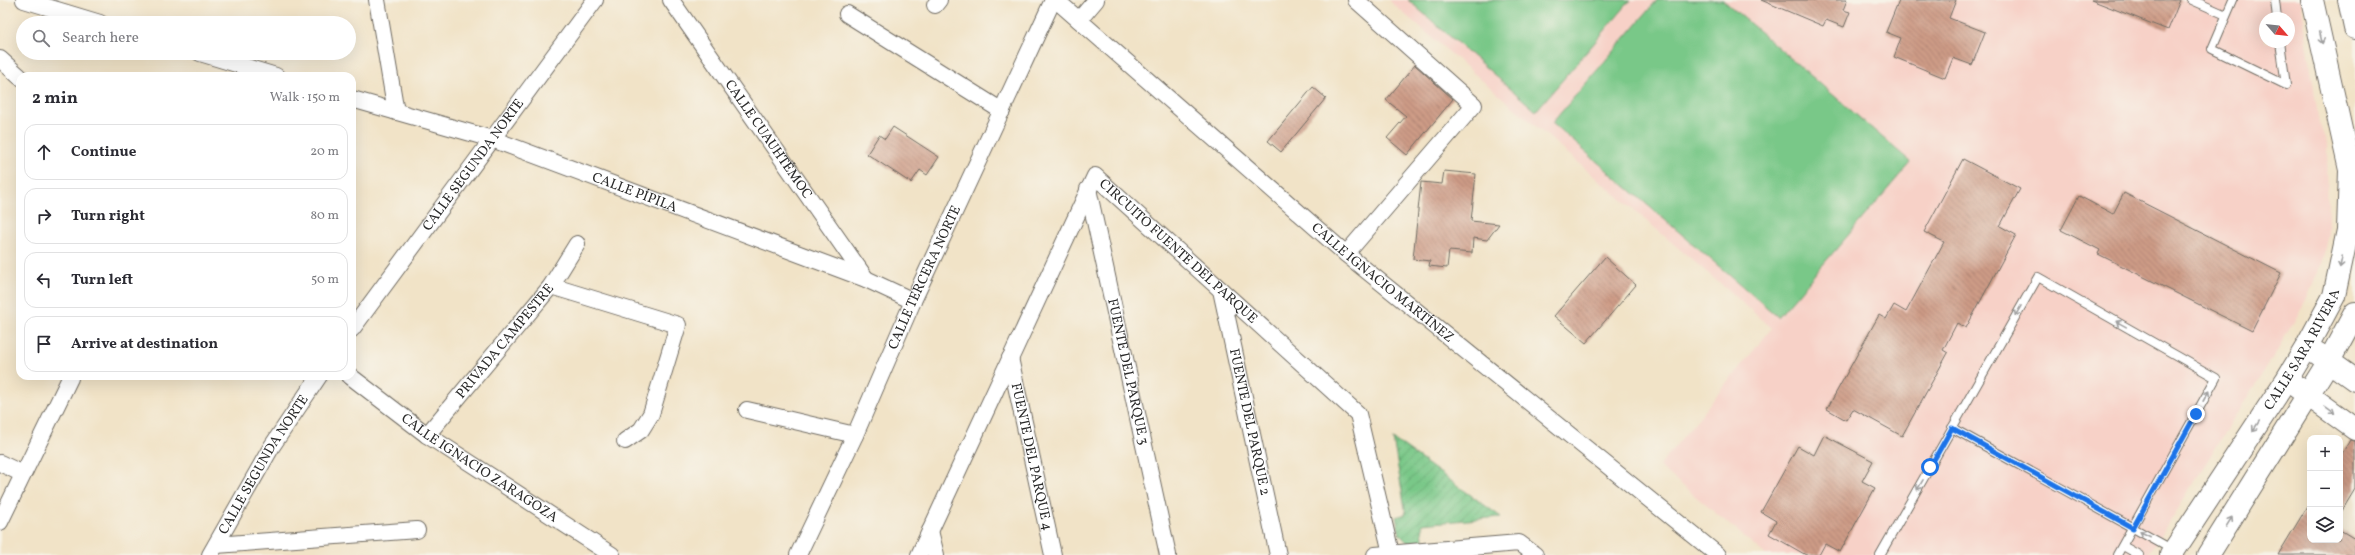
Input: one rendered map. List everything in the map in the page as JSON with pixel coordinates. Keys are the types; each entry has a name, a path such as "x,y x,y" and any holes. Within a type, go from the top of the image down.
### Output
{"street":[{"path":"24,0 77,16"},
{"path":"377,0 396,112"},
{"name":"CALLE SEGUNDA NORTE","path":"356,324 595,0"},
{"name":"CALLE CUAUHTÉMOC","path":"671,0 866,279"},
{"name":"CALLE IGNACIO MARTÍNEZ","path":"1055,0 1346,254 1718,555"},
{"name":"CALLE TERCERA NORTE","path":"798,555 855,435 913,301 1055,0"},
{"path":"1079,20 1096,0"},
{"path":"1346,254 1474,105 1356,0"},
{"name":"CALLE SARA RIVERA","path":"2172,553 2307,346 2334,296 2348,230 2350,170 2312,0"},
{"path":"2351,1 2355,28"},
{"path":"847,14 1002,111"},
{"path":"0,59 16,73"},
{"path":"223,60 263,72"},
{"name":"CALLE PÍPILA","path":"356,100 492,139 866,279 913,301"},
{"name":"CIRCUITO FUENTE DEL PARQUE","path":"919,555 1094,176 1358,414 1391,553"},
{"name":"FUENTE DEL PARQUE 3","path":"1088,189 1168,555"},
{"name":"PRIVADA CAMPESTRE","path":"427,435 551,286 577,244"},
{"path":"551,286 678,325 651,414 640,430 625,441"},
{"name":"FUENTE DEL PARQUE 2","path":"1220,290 1278,555"},
{"name":"CALLE SARA RIVERA","path":"2208,555 2329,361 2355,313"},
{"path":"2307,346 2355,380"},
{"name":"FUENTE DEL PARQUE 4","path":"1010,358 1053,555"},
{"path":"2286,379 2355,428"},
{"path":"0,522 69,380"},
{"name":"CALLE SEGUNDA NORTE","path":"213,550 272,446 316,380"},
{"name":"CALLE IGNACIO ZARAGOZA","path":"355,380 427,435 612,555"},
{"path":"747,410 855,435"},
{"path":"0,463 23,474"},
{"path":"213,550 417,530"},
{"path":"930,531 936,555"},
{"path":"1375,555 1519,543 1535,555"}],"lane":[{"path":"2192,0 2226,15"},
{"path":"2233,0 2212,50 2286,85 2281,48"},
{"path":"2275,0 2276,12"},
{"path":"1880,555 2038,277 2216,378 2117,555"},
{"path":"1952,428 2133,528 2172,553"},
{"path":"2123,546 2139,555"}],"shaded area":[{"path":"1388,0 2301,0 2319,124 2327,143 2328,234 2322,261 2306,301 2276,352 2148,555 1766,555 1659,466 1772,328"}],"green space":[{"path":"1408,0 1631,0 1536,111"},
{"path":"1657,0 1723,0 1911,162 1778,317 1552,123"},
{"path":"1393,439 1501,517 1422,524 1423,540 1407,542 1400,535 1396,517 1406,514"}],"building":[{"path":"1761,0 1847,0 1843,10 1850,12 1844,27 1826,20 1823,26"},
{"path":"1899,0 1956,0 1949,18 1985,32 1972,65 1953,58 1945,78 1894,57 1901,38 1886,32"},
{"path":"2091,0 2180,0 2168,30"},
{"path":"1415,65 1453,99 1407,155 1387,138 1406,116 1386,100"},
{"path":"1313,87 1326,98 1281,152 1268,141"},
{"path":"893,127 939,157 927,175 920,170 911,183 867,154 879,135 885,139"},
{"path":"1963,159 2020,189 2000,226 2016,235 1966,328 1957,323 1943,350 1948,353 1902,436 1853,409 1846,420 1827,409 1879,315 1886,319 1894,305 1906,312 1944,242 1924,232"},
{"path":"1444,171 1476,174 1471,221 1499,224 1487,240 1473,238 1472,253 1449,251 1447,268 1429,266 1430,261 1413,259 1421,182 1442,184"},
{"path":"2124,193 2281,273 2252,331 2098,254 2100,250 2061,230 2079,196 2113,214"},
{"path":"1605,257 1636,285 1586,343 1554,316"},
{"path":"1824,435 1873,461 1862,481 1875,488 1840,552 1825,544 1819,555 1806,555 1769,534 1776,521 1761,512 1798,446 1814,455"},
{"path":"2350,440 2355,441 2355,489 2343,509 2343,471 2343,452"},
{"path":"2307,507 2307,543 2343,543 2343,532 2355,539 2355,555 2278,555"}],"route":[{"path":"1930,467 1952,428 2133,528 2196,414"}]}
